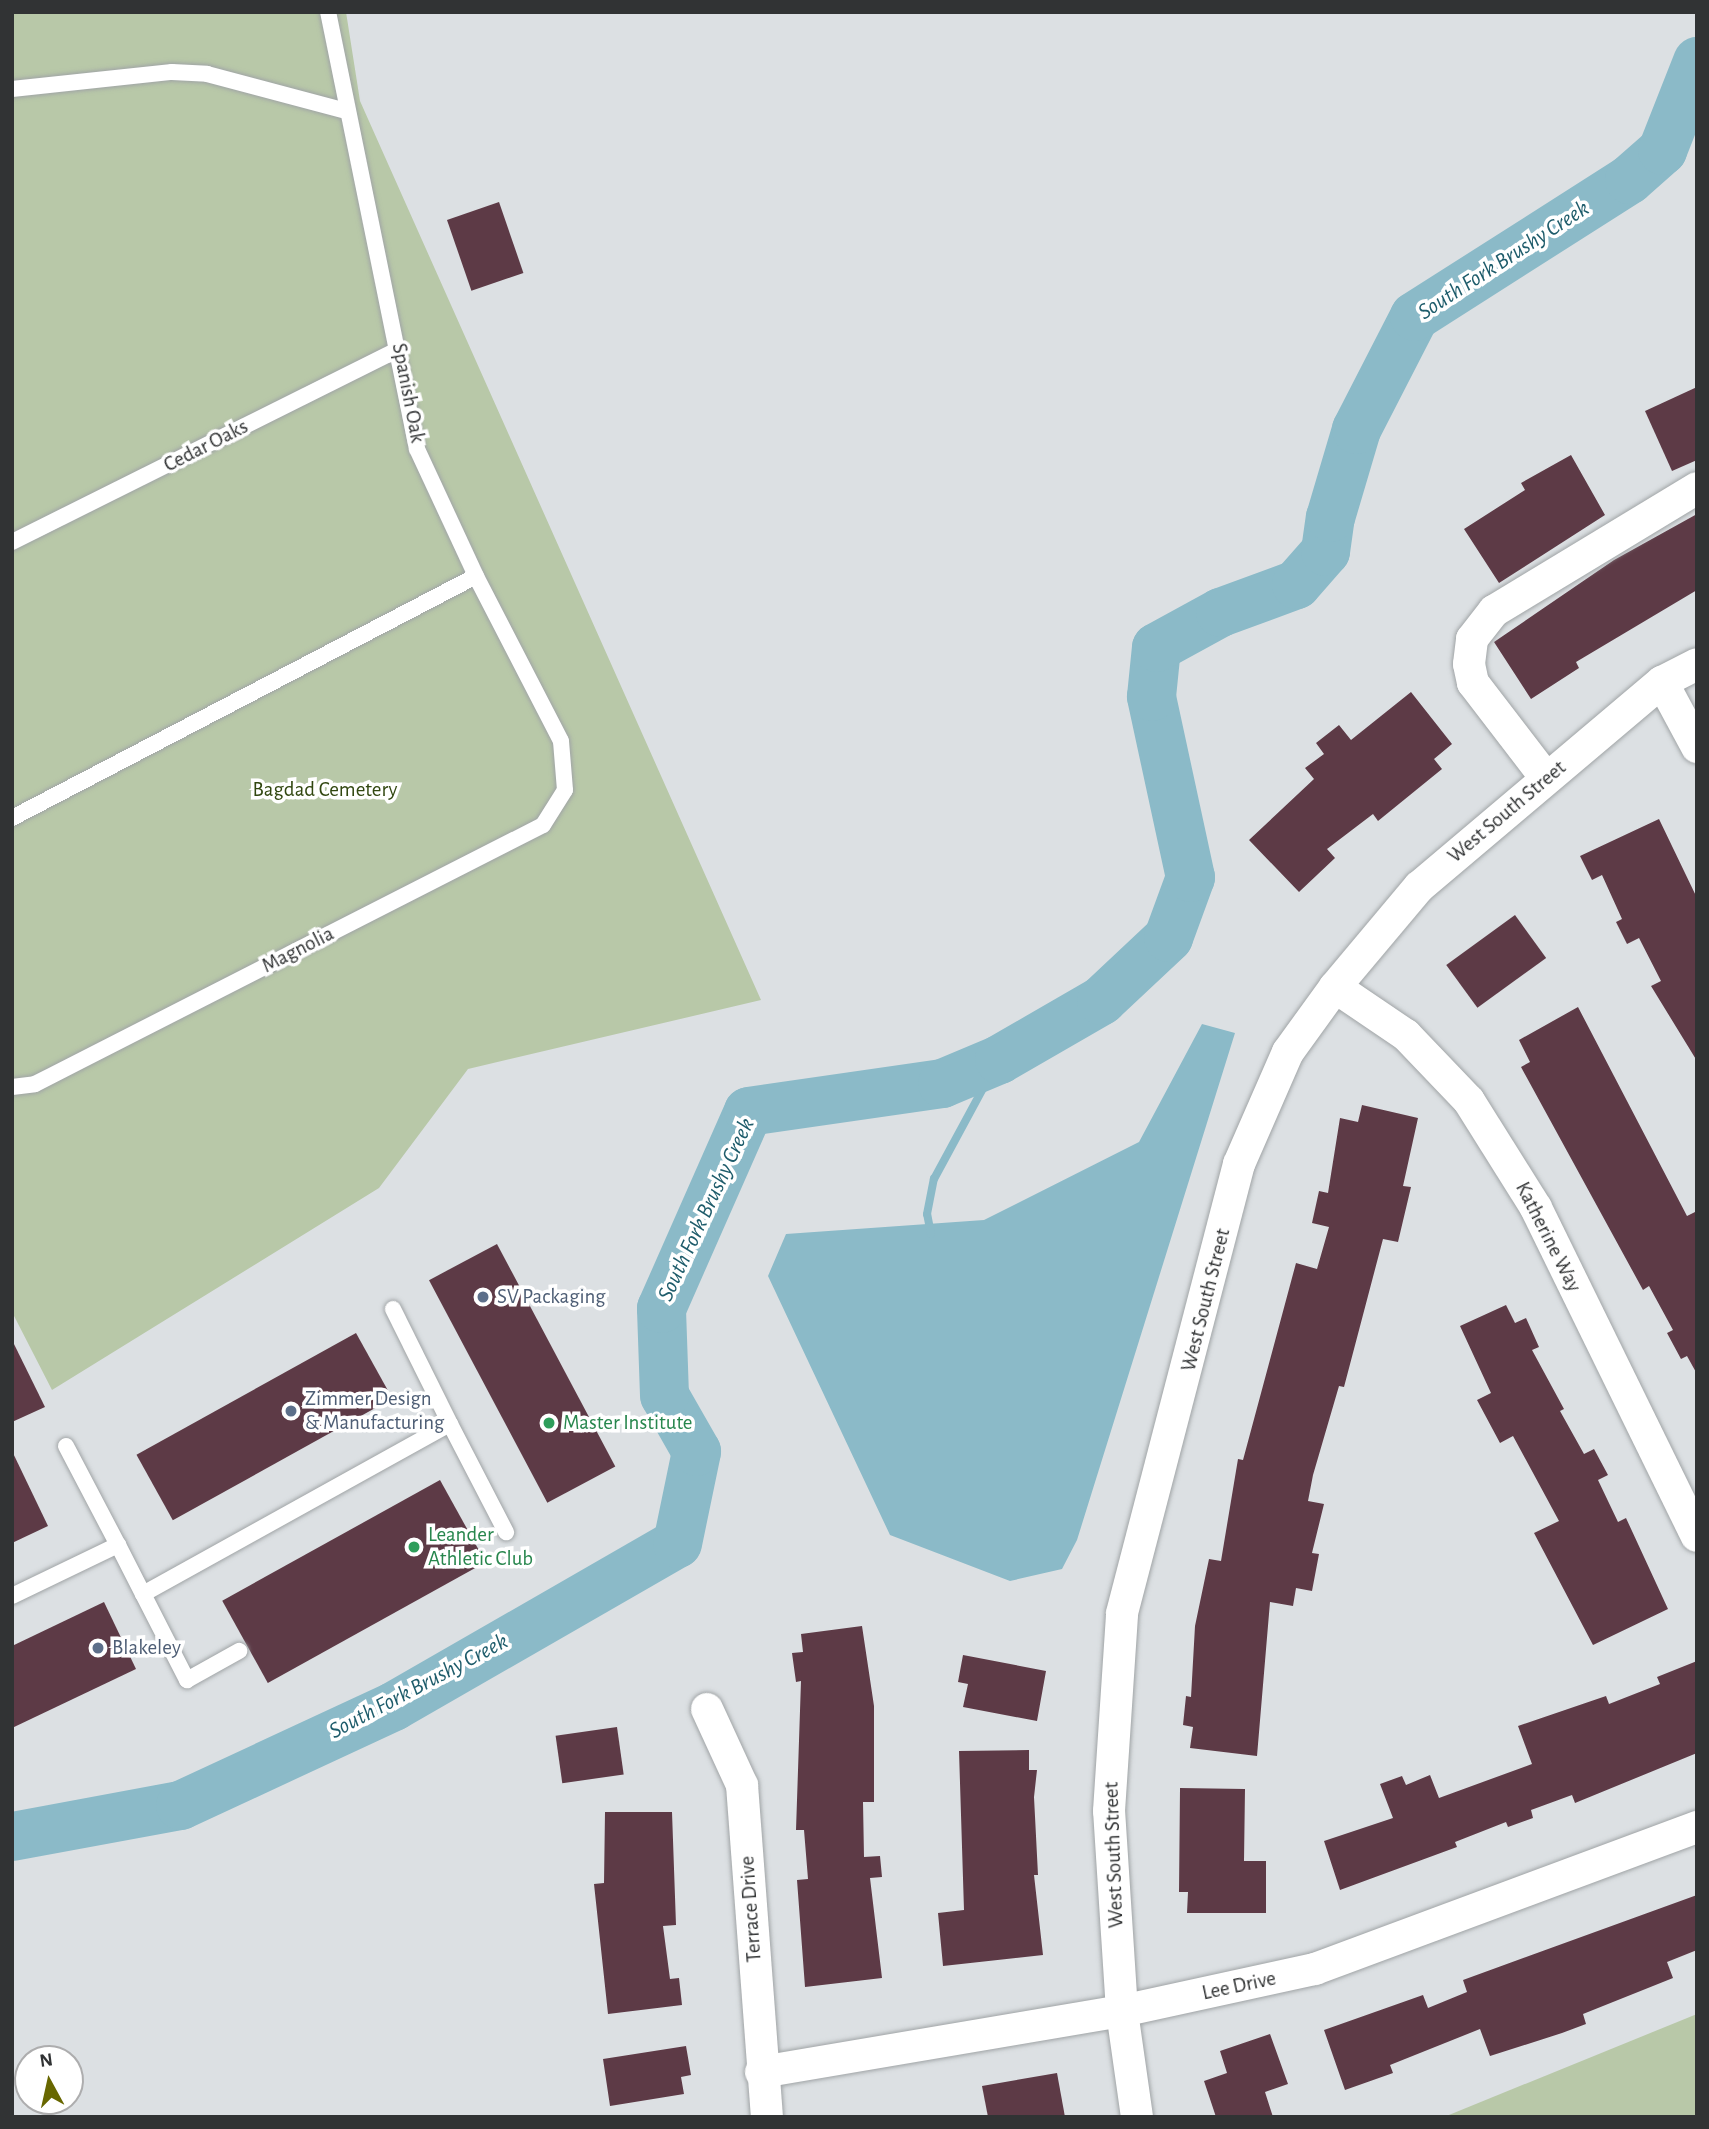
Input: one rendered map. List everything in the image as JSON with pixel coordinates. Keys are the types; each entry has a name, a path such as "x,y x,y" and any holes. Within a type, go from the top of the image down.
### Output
{"street":[{"path":"1546,778 1473,683 1469,664 1472,639 1494,611 1697,488"},
{"name":"West South Street","path":"1137,2117 1122,2011 1109,1811 1122,1613 1239,1164 1288,1052 1335,987 1419,887 1662,682 1697,664"},
{"path":"1662,682 1697,747"},
{"name":"Katherine Way","path":"1335,987 1406,1035 1469,1101 1536,1208 1697,1536"},
{"name":"Terrace Drive","path":"707,1709 742,1785 761,2072 768,2117"},
{"name":"Lee Drive","path":"761,2072 1122,2011 1315,1969 1697,1827"}],"lane":[{"name":"Spanish Oak","path":"328,12 346,111 400,349 417,449 476,576 561,741 565,790"},
{"path":"12,89 172,72 207,74 346,111"},
{"name":"Cedar Oaks","path":"12,542 400,349"},
{"path":"12,818 476,576"},
{"name":"Magnolia","path":"12,1087 35,1084 542,825 565,790"},
{"path":"393,1309 506,1532"},
{"path":"143,1594 450,1424"},
{"path":"66,1446 187,1680 239,1651"},
{"path":"12,1596 118,1545"}],"green space":[{"name":"Bagdad Cemetery","path":"12,12 346,12 360,101 761,1000 468,1069 379,1188 52,1390 12,1312"},
{"path":"1697,2014 1697,2117 1444,2117"}],"water":[{"path":"1202,1024 1235,1033 1077,1540 1062,1569 1010,1581 890,1535 768,1276 786,1234 984,1220 1139,1142"}],"building":[{"path":"499,202 523,273 471,291 447,220"},
{"path":"1697,387 1697,460 1672,471 1645,411"},
{"path":"1571,455 1605,515 1499,583 1464,529 1525,490 1521,483"},
{"path":"1697,514 1697,590 1576,662 1579,668 1531,699 1494,642 1614,560"},
{"path":"1411,692 1452,744 1434,759 1442,769 1378,821 1373,814 1327,849 1335,858 1299,892 1249,840 1314,779 1305,768 1324,754 1316,743 1339,725 1351,740"},
{"path":"1659,819 1697,898 1697,1061 1651,986 1661,981 1639,938 1627,944 1616,922 1622,919 1602,875 1592,880 1580,856"},
{"path":"1515,915 1546,958 1477,1008 1446,965"},
{"path":"1578,1007 1687,1216 1697,1211 1697,1374 1687,1356 1681,1359 1667,1333 1673,1330 1649,1286 1643,1290 1521,1067 1530,1062 1519,1040"},
{"path":"1362,1105 1418,1118 1403,1186 1411,1187 1398,1242 1383,1239 1344,1387 1339,1386 1313,1475 1308,1501 1324,1504 1312,1553 1319,1554 1312,1591 1296,1588 1293,1606 1270,1602 1257,1756 1190,1748 1193,1727 1183,1725 1186,1696 1191,1697 1195,1626 1209,1559 1221,1561 1238,1459 1243,1460 1296,1263 1317,1269 1329,1227 1312,1223 1319,1191 1328,1193 1340,1118 1358,1122"},
{"path":"497,1244 615,1467 547,1503 429,1280"},
{"path":"1506,1305 1515,1323 1526,1318 1539,1347 1532,1350 1564,1409 1560,1411 1584,1454 1594,1449 1608,1475 1598,1480 1618,1522 1626,1518 1668,1609 1593,1645 1534,1533 1559,1521 1513,1436 1500,1443 1477,1400 1491,1393 1460,1326"},
{"path":"356,1333 392,1399 173,1520 136,1455"},
{"path":"12,1340 45,1407 12,1422"},
{"path":"12,1451 48,1526 12,1543"},
{"path":"440,1480 486,1562 268,1683 222,1601"},
{"path":"104,1602 136,1669 12,1728 12,1646"},
{"path":"862,1626 874,1706 874,1802 863,1802 864,1857 880,1856 882,1877 870,1878 882,1978 805,1987 797,1880 808,1879 804,1830 796,1830 801,1681 796,1682 792,1653 803,1652 801,1634"},
{"path":"963,1655 1046,1671 1037,1721 963,1707 968,1684 958,1682"},
{"path":"1697,1661 1697,1753 1575,1803 1572,1795 1531,1810 1533,1818 1508,1827 1506,1822 1455,1842 1457,1847 1340,1890 1324,1841 1393,1818 1380,1784 1402,1776 1406,1785 1430,1775 1439,1798 1532,1764 1518,1726 1606,1696 1609,1704 1660,1684 1657,1677"},
{"path":"617,1727 624,1775 562,1783 556,1736"},
{"path":"1029,1750 1029,1770 1037,1770 1034,1797 1038,1875 1034,1875 1043,1955 943,1966 938,1913 964,1910 959,1751"},
{"path":"1180,1788 1245,1789 1244,1861 1266,1861 1266,1913 1187,1913 1188,1892 1179,1892"},
{"path":"605,1812 672,1812 676,1925 663,1926 670,1979 679,1978 682,2005 608,2014 594,1884 604,1883"},
{"path":"1697,1895 1697,1950 1667,1962 1673,1978 1583,2014 1586,2024 1562,2033 1490,2056 1480,2029 1390,2065 1393,2073 1345,2090 1324,2030 1423,1995 1428,2008 1467,1992 1463,1980"},
{"path":"1270,2034 1288,2084 1265,2092 1273,2117 1216,2117 1204,2081 1227,2073 1220,2051"},
{"path":"686,2046 691,2075 681,2077 684,2094 610,2106 603,2059"},
{"path":"1057,2073 1065,2117 988,2117 982,2086"}],"waterway":[{"name":"South Fork Brushy Creek","path":"12,1836 180,1805 393,1706 677,1543 696,1451 664,1395 661,1308 748,1111 942,1083 999,1059 1101,1000 1168,937 1190,877 1151,696 1156,647 1220,612 1296,584 1325,551 1330,517 1356,429 1414,316 1629,179 1662,150 1697,61"},
{"path":"931,1234 927,1214 934,1179 999,1059"}],"place":[{"name":"SV Packaging","path":"483,1297"},
{"name":"Zimmer Design & Manufacturing","path":"291,1411"},
{"name":"Master Institute","path":"549,1423"},
{"name":"Leander Athletic Club","path":"414,1547"},
{"name":"Blakeley","path":"98,1648"}]}
